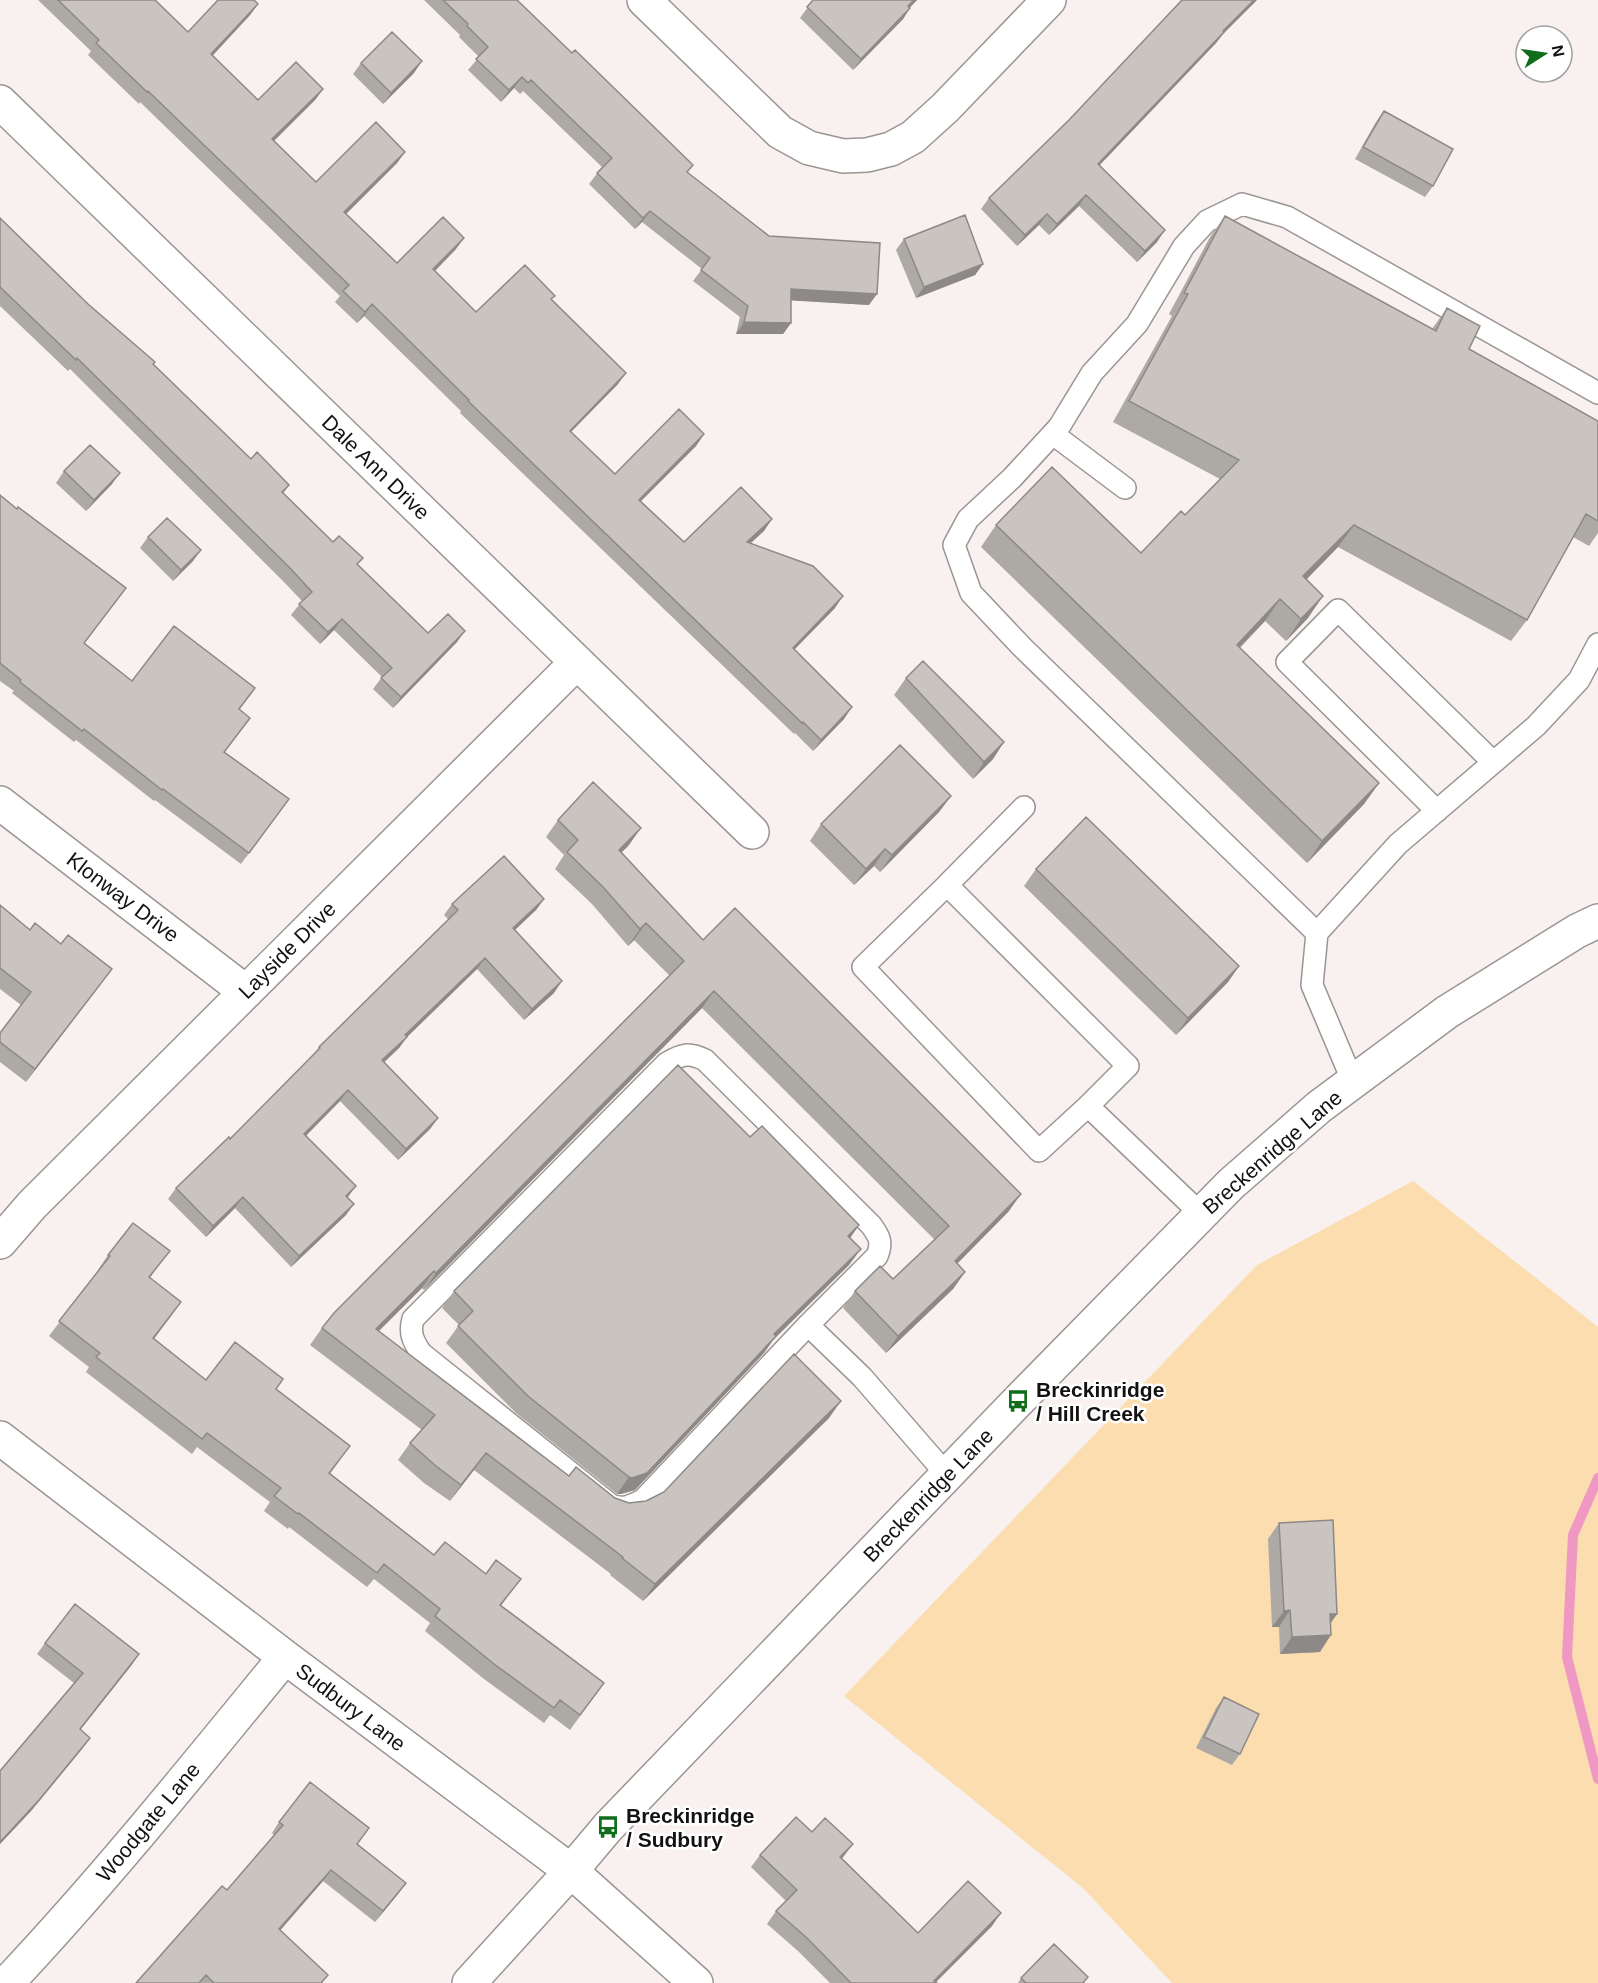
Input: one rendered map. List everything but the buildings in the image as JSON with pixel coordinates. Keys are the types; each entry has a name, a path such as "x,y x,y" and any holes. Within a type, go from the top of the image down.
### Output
{"street":[{"path":"644,0 780,132 809,148 843,156 867,155 883,151 913,138 1049,0"},
{"name":"Dale Ann Drive","path":"0,102 752,832"},
{"name":"Layside Drive","path":"0,1242 32,1205 577,662"},
{"name":"Klonway Drive","path":"0,803 246,992"},
{"name":"Breckenridge Lane","path":"469,1983 571,1872 608,1827 947,1474 1231,1184 1310,1115 1447,1012 1587,926"},
{"name":"Sudbury Lane","path":"0,1438 285,1657 571,1872 696,1983"},
{"name":"Woodgate Lane","path":"7,1983 63,1924 285,1657"}],"lane":[{"path":"1317,933 1022,647 971,593 954,545 968,519 1012,478 1059,427 1092,373 1137,324 1184,246 1207,221 1242,204 1287,217 1598,393"},
{"path":"1053,434 1125,488"},
{"path":"1437,811 1287,662 1338,610 1494,762"},
{"path":"1353,1082 1312,986 1317,933 1398,844 1536,726 1579,680 1598,644"},
{"path":"947,885 1128,1066 1039,1151 862,967 1024,807"},
{"path":"681,1054 693,1054 705,1060 871,1225 880,1237 881,1247 877,1256 808,1325 643,1500 619,1509 611,1505 421,1353 413,1341 410,1330 413,1319 667,1063 681,1054"},
{"path":"1088,1106 1201,1214"},
{"path":"808,1325 862,1377 947,1474"}],"shaded area":[{"path":"1413,1181 1598,1327 1598,1983 1172,1983 1083,1888 844,1696 1257,1265"}],"waterway":[{"path":"1598,1478 1573,1535 1567,1657 1598,1779"}],"place":[{"name":"Breckinridge / Hill Creek","path":"1018,1401"},
{"name":"Breckinridge / Sudbury","path":"608,1827"}]}
